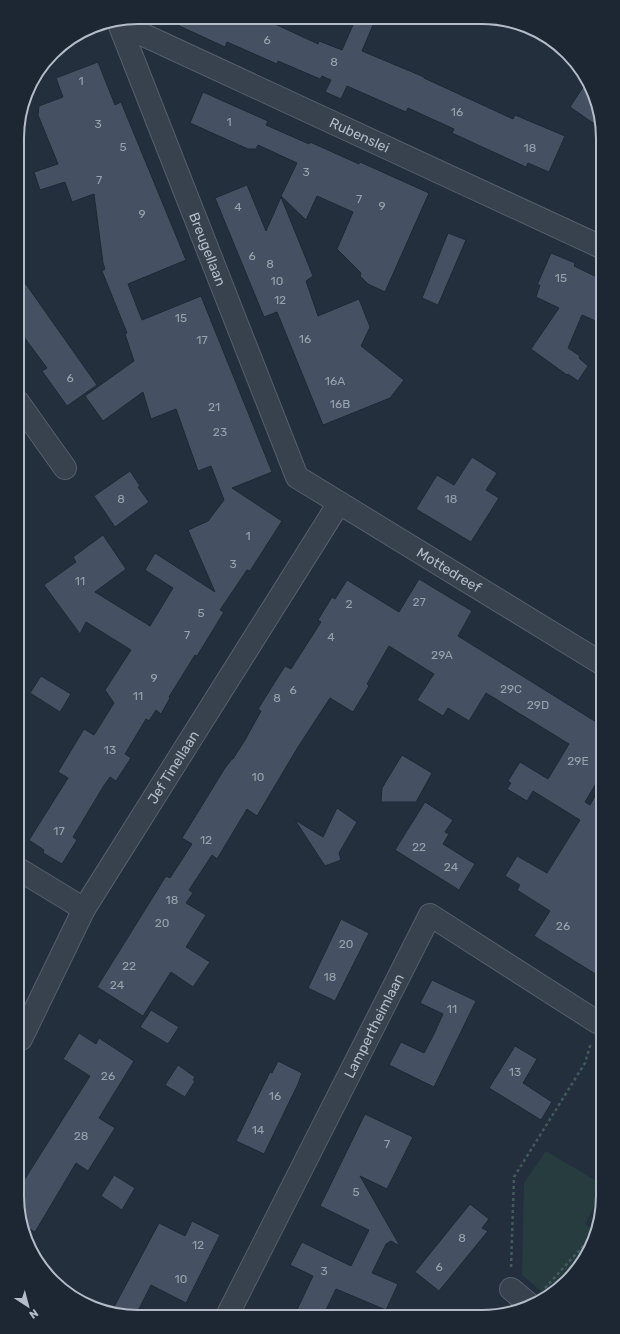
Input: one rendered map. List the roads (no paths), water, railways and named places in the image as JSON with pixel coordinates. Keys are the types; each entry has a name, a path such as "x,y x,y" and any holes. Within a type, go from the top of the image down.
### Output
{"street":[{"name":"Rubenslei","path":"123,25 596,245"},
{"name":"Breugellaan","path":"120,26 297,477"},
{"path":"24,410 65,468"},
{"name":"Mottedreef","path":"297,477 596,660"},
{"name":"Jef Tinellaan","path":"24,1031 84,909 339,503"},
{"path":"24,872 84,909"},
{"name":"Lampertheimlaan","path":"230,1310 430,915 596,1021"},
{"path":"511,1289 525,1301"}]}
